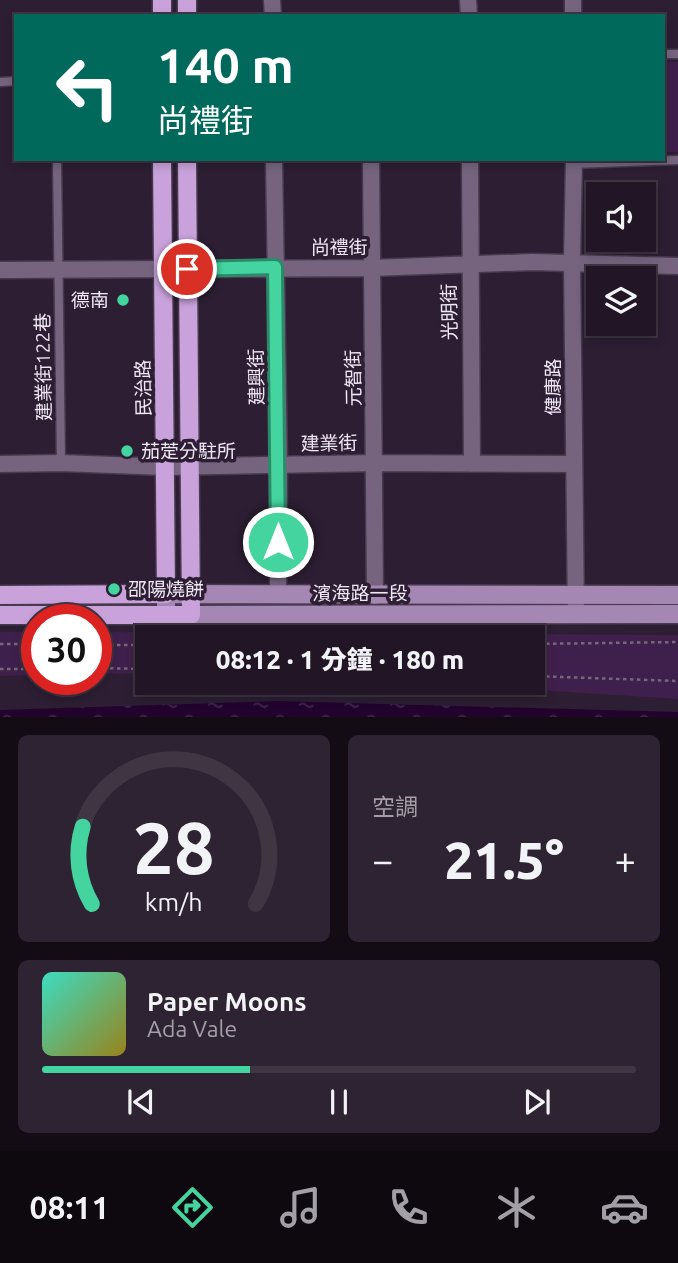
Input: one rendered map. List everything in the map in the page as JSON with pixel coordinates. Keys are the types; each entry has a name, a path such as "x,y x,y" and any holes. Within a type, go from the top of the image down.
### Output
{"main road":[{"name":"民治路","path":"162,161 166,594"},
{"path":"187,161 191,615"},
{"name":"濱海路一段","path":"0,595 166,594"},
{"name":"濱海路一段","path":"0,615 191,615"}],"street":[{"name":"建興街","path":"274,161 279,464 278,594"},
{"name":"元智街","path":"371,161 375,596"},
{"name":"光明街","path":"470,161 472,464"},
{"name":"健康路","path":"574,161 572,263 576,615"},
{"name":"尚禮街","path":"0,270 372,268 572,263 678,266"},
{"name":"建業街","path":"0,464 61,463 165,467 375,463 574,464"},
{"name":"濱海路一段","path":"166,594 678,595"},
{"name":"民治路","path":"166,594 166,616"},
{"name":"濱海路一段","path":"191,615 678,614"}],"lane":[{"name":"建業街122巷","path":"57,161 61,463"}],"path":[{"path":"545,644 678,642"},
{"path":"0,644 21,644"},
{"path":"112,645 135,645"},
{"path":"112,668 135,668"},
{"path":"0,669 21,669"},
{"path":"545,676 678,681"}],"shaded area":[{"path":"665,61 678,62 678,152 665,152"},
{"path":"0,632 21,632 21,675 0,676"},
{"path":"112,632 135,632 135,673 112,674"},
{"path":"545,634 678,635 678,699 545,691"}],"water":[{"path":"278,701 678,712 678,717 0,717 0,710"}],"place":[{"name":"德南","path":"123,300"},
{"name":"茄萣分駐所","path":"127,451"},
{"name":"邵陽燒餅","path":"114,589"}],"route":[{"path":"187,269 275,267 278,542"}]}
